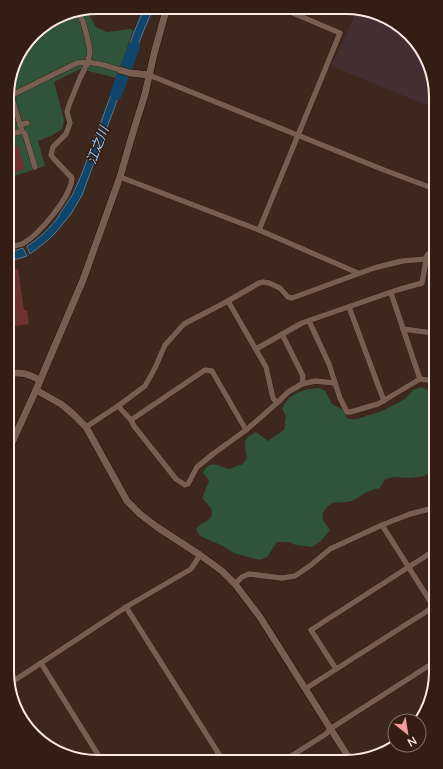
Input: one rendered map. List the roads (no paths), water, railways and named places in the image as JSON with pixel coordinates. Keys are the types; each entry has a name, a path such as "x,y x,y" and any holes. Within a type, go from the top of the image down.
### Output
{"street":[{"path":"14,438 83,280 120,177 145,94 165,14"},
{"path":"259,230 340,32 296,14"},
{"path":"14,246 23,243 43,226 52,216 72,183 72,178 51,155 53,147 66,134 70,123 67,112 69,105 88,62 90,51 80,16"},
{"path":"14,93 76,62 97,63 130,73 149,75 429,187"},
{"path":"14,109 22,131 25,134 35,167"},
{"path":"20,125 27,123"},
{"path":"14,133 22,131"},
{"path":"120,177 259,230 358,274"},
{"path":"256,349 302,323 391,292 422,283 426,259 429,252"},
{"path":"86,427 145,386 165,345 184,324 263,282 280,288 288,297 292,298 374,268 402,261 426,259"},
{"path":"391,292 420,379"},
{"path":"228,301 266,367 273,398 277,403"},
{"path":"349,307 384,401"},
{"path":"309,321 329,364 340,398 347,412 378,404 420,379 429,380"},
{"path":"403,329 429,332"},
{"path":"282,334 303,376 302,384"},
{"path":"131,420 205,370 212,371 246,430"},
{"path":"14,373 22,373 40,380"},
{"path":"118,406 131,420 134,426 176,479 185,485 188,484 197,467 246,430 288,392 302,384 315,381 335,383"},
{"path":"36,390 61,404 86,427 127,501 140,514 222,571 235,584 260,617 347,755"},
{"path":"235,584 242,577 249,574 282,578 295,576 330,549 382,525 410,514 429,509"},
{"path":"382,525 429,598"},
{"path":"336,668 311,630 429,554"},
{"path":"15,680 126,607 191,569 200,555"},
{"path":"126,607 219,755"},
{"path":"305,688 429,611"},
{"path":"41,663 98,755"},
{"path":"293,755 326,734 330,729 429,665"}],"water":[{"path":"142,14 151,14 131,64 124,62"},
{"path":"120,78 125,79 82,195 71,214 57,231 30,254 27,246 52,225 73,194 115,84 117,84"},
{"path":"23,248 27,256 14,260 14,251"}],"waterway":[{"name":"江之川","path":"116,94 134,47"}]}
